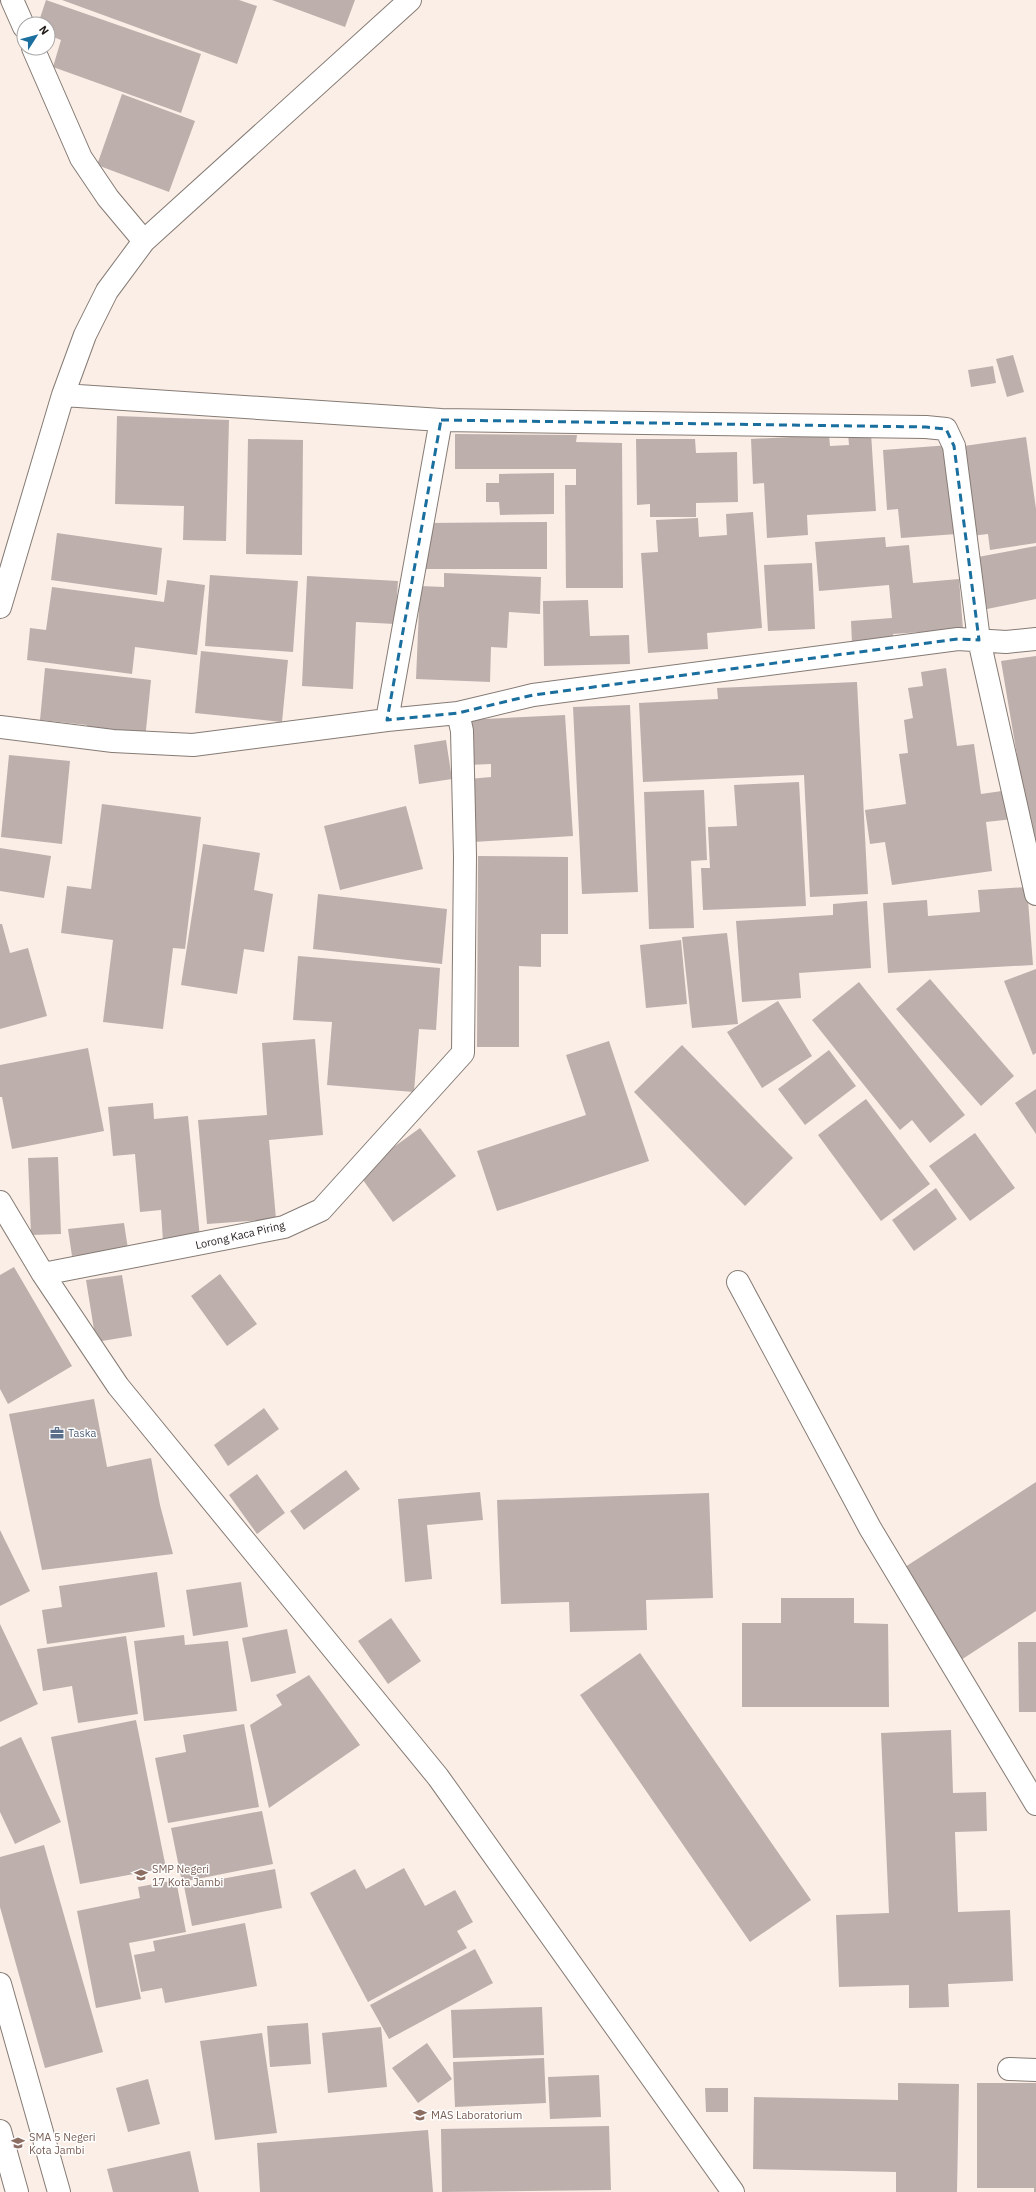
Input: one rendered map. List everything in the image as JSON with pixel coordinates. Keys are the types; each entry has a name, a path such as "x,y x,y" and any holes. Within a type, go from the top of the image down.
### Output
{"street":[{"path":"12,0 19,16"},
{"path":"0,607 63,395 85,335 107,291 144,241 410,0"},
{"path":"36,56 81,158 108,198 144,241"},
{"path":"63,395 441,420 926,427 946,430 954,446 979,640 1036,894"},
{"path":"387,720 441,420"},
{"path":"0,727 113,741 193,746 387,720 458,713 533,695 951,640 1006,642 1036,639"},
{"name":"Lorong Kaca Piring","path":"43,1274 284,1227 321,1210 463,1053 465,856 462,730 458,713"},
{"path":"0,1202 43,1274 118,1386 438,1778 733,2192"},
{"path":"738,1282 870,1528 1036,1804"},
{"path":"0,1984 59,2192"},
{"path":"1008,2070 1036,2070"},
{"path":"0,2131 17,2192"}],"highlighted area":[{"path":"441,420 926,427 946,429 954,446 979,640 958,639 533,695 458,713 387,720"}],"building":[{"path":"46,0 201,54 181,113 53,67 61,40 56,38 56,16 41,16"},
{"path":"62,0 239,0 257,6 237,64"},
{"path":"272,0 355,0 345,27"},
{"path":"122,94 195,121 169,192 97,165"},
{"path":"1013,355 1024,392 1007,397 996,359"},
{"path":"993,366 996,383 971,387 968,370"},
{"path":"117,416 229,420 226,541 183,540 184,506 115,504"},
{"path":"871,433 876,511 807,515 808,535 767,538 764,483 753,484 751,439 829,435 830,446 849,445 848,434"},
{"path":"455,434 577,435 576,442 622,443 623,588 566,588 565,485 576,485 576,469 455,469"},
{"path":"1026,437 1036,509 1036,543 990,550 988,534 970,536 957,447"},
{"path":"248,439 303,440 302,555 246,554"},
{"path":"636,439 695,439 696,453 737,452 738,502 696,503 696,517 650,517 650,504 637,505"},
{"path":"950,445 957,534 901,538 898,509 887,510 883,450"},
{"path":"554,473 554,514 500,515 499,502 486,502 486,483 499,483 499,474"},
{"path":"753,512 762,628 707,633 708,649 648,653 641,553 658,552 656,520 698,518 699,537 727,535 726,514"},
{"path":"547,522 547,569 426,569 426,523"},
{"path":"57,533 162,548 157,595 51,580"},
{"path":"885,537 886,547 909,545 913,583 959,579 963,629 893,634 894,641 852,644 851,621 892,618 889,585 819,591 815,542"},
{"path":"1036,546 1036,599 987,609 978,557"},
{"path":"812,563 815,629 768,631 764,565"},
{"path":"444,573 541,577 540,614 509,612 507,648 491,647 490,682 416,679 420,586 444,587"},
{"path":"210,575 298,581 293,652 205,646"},
{"path":"307,576 398,581 395,624 356,622 353,689 302,686"},
{"path":"167,580 205,585 197,655 135,647 132,674 27,660 30,628 46,630 52,587 164,602"},
{"path":"588,600 590,636 629,635 630,664 544,666 543,601"},
{"path":"201,651 288,660 282,722 195,713"},
{"path":"1036,656 1036,862 1035,862 1001,661"},
{"path":"45,668 151,680 145,740 86,734 87,725 40,720"},
{"path":"946,668 957,746 974,744 981,794 1009,790 1013,819 986,822 992,871 892,885 885,842 870,844 865,810 906,804 899,754 908,753 904,720 913,718 908,688 923,686 921,672"},
{"path":"857,682 868,894 810,897 804,775 643,782 639,703 718,699 717,688"},
{"path":"630,705 638,892 582,894 573,707"},
{"path":"565,715 573,836 473,842 469,779 491,777 491,764 467,765 464,720"},
{"path":"446,740 452,779 419,784 414,745"},
{"path":"9,755 70,761 62,844 1,837"},
{"path":"799,782 806,906 703,910 701,868 710,868 708,827 737,826 734,785"},
{"path":"704,790 707,860 691,861 694,928 649,929 644,792"},
{"path":"102,804 201,817 185,949 173,948 163,1029 103,1022 113,940 61,933 67,886 91,889"},
{"path":"406,806 423,869 340,890 324,826"},
{"path":"203,844 260,853 254,890 273,894 264,952 244,949 237,994 181,985"},
{"path":"0,848 51,856 44,898 0,891"},
{"path":"478,856 568,857 568,934 541,934 541,967 519,966 519,1047 477,1047"},
{"path":"1027,887 1033,965 888,973 883,903 927,900 928,916 980,912 978,890"},
{"path":"318,894 447,909 442,964 313,949"},
{"path":"867,901 871,968 799,973 801,998 742,1002 736,921 833,915 833,904"},
{"path":"0,924 2,924 10,953 28,948 47,1016 0,1029"},
{"path":"727,933 738,1024 692,1028 682,937"},
{"path":"681,940 687,1004 646,1008 640,945"},
{"path":"298,956 440,968 436,1030 419,1029 414,1092 327,1085 332,1022 293,1020"},
{"path":"1036,969 1036,1053 1033,1055 1004,981"},
{"path":"930,979 1014,1076 981,1106 896,1009"},
{"path":"859,982 965,1115 930,1143 912,1120 900,1130 812,1020"},
{"path":"778,1001 812,1056 762,1088 727,1032"},
{"path":"315,1039 323,1135 269,1140 276,1219 207,1224 198,1120 267,1115 262,1043"},
{"path":"609,1041 649,1161 497,1211 477,1151 586,1115 566,1055"},
{"path":"682,1045 793,1158 745,1206 634,1092"},
{"path":"88,1048 104,1131 12,1149 2,1097 0,1097 0,1065"},
{"path":"829,1050 856,1086 805,1125 778,1089"},
{"path":"1036,1089 1036,1134 1015,1103"},
{"path":"866,1099 930,1184 881,1221 818,1135"},
{"path":"153,1103 154,1119 188,1116 200,1238 163,1242 161,1210 140,1212 135,1154 113,1156 108,1107"},
{"path":"420,1128 456,1176 393,1222 358,1173"},
{"path":"975,1133 1015,1188 970,1221 929,1166"},
{"path":"58,1157 61,1234 31,1235 28,1158"},
{"path":"936,1188 957,1219 914,1251 892,1220"},
{"path":"124,1223 128,1249 72,1256 68,1229"},
{"path":"14,1267 72,1366 8,1404 0,1389 0,1275"},
{"path":"220,1274 257,1324 227,1346 191,1296"},
{"path":"122,1275 132,1336 96,1342 86,1280"},
{"path":"94,1399 107,1467 151,1458 160,1505 173,1554 42,1570 9,1414"},
{"path":"264,1408 279,1429 228,1466 214,1445"},
{"path":"346,1470 360,1489 304,1530 290,1511"},
{"path":"257,1474 285,1513 257,1534 229,1495"},
{"path":"1036,1482 1036,1611 961,1660 902,1569"},
{"path":"480,1492 483,1520 427,1525 432,1579 405,1582 398,1499"},
{"path":"709,1493 713,1598 646,1600 647,1630 570,1632 569,1602 501,1604 497,1500"},
{"path":"0,1530 30,1591 0,1606"},
{"path":"157,1572 165,1627 47,1644 42,1610 62,1607 59,1586"},
{"path":"241,1582 248,1627 193,1636 186,1590"},
{"path":"781,1598 854,1598 854,1623 888,1624 889,1707 742,1707 742,1623 781,1623"},
{"path":"391,1618 421,1661 388,1684 358,1641"},
{"path":"0,1624 38,1704 0,1722"},
{"path":"287,1629 296,1673 251,1682 242,1638"},
{"path":"184,1635 185,1645 228,1641 237,1711 144,1721 134,1641"},
{"path":"126,1636 138,1714 78,1723 72,1686 43,1691 37,1649"},
{"path":"1018,1642 1036,1642 1036,1712 1019,1712"},
{"path":"640,1653 811,1900 750,1942 580,1695"},
{"path":"309,1675 360,1745 269,1808 250,1725 282,1705 276,1695"},
{"path":"136,1720 166,1868 80,1884 51,1737"},
{"path":"244,1724 259,1807 168,1823 155,1758 186,1752 183,1735"},
{"path":"951,1730 953,1793 986,1792 987,1831 955,1832 958,1912 1010,1910 1013,1981 948,1984 949,2007 909,2008 909,1985 839,1987 836,1915 889,1913 881,1733"},
{"path":"21,1737 61,1822 15,1844 0,1812 0,1747"},
{"path":"262,1811 273,1864 182,1882 171,1828"},
{"path":"44,1845 103,2052 45,2068 0,1907 0,1857"},
{"path":"404,1868 425,1906 455,1890 473,1922 457,1931 467,1948 368,2002 310,1893 355,1869 366,1889"},
{"path":"275,1869 282,1908 192,1926 184,1886"},
{"path":"176,1880 186,1932 129,1943 141,1999 96,2008 77,1911 140,1898 138,1887"},
{"path":"245,1923 257,1986 165,2003 162,1988 141,1992 134,1955 155,1951 153,1941"},
{"path":"475,1949 493,1983 389,2039 370,2005"},
{"path":"542,2007 544,2055 453,2058 451,2010"},
{"path":"308,2023 311,2064 270,2067 267,2026"},
{"path":"381,2027 387,2087 328,2093 322,2033"},
{"path":"262,2033 277,2133 215,2140 200,2041"},
{"path":"427,2043 452,2079 418,2103 392,2068"},
{"path":"544,2058 546,2103 455,2107 453,2062"},
{"path":"599,2075 601,2117 550,2119 548,2077"},
{"path":"148,2079 160,2124 128,2132 116,2088"},
{"path":"898,2083 959,2084 957,2192 896,2192 896,2172 753,2169 754,2097 898,2100"},
{"path":"977,2083 1036,2083 1036,2192 1034,2192 1034,2188 977,2188"},
{"path":"705,2088 728,2088 728,2112 706,2112"},
{"path":"609,2126 611,2190 442,2192 441,2129"},
{"path":"428,2130 433,2192 260,2192 257,2143"},
{"path":"190,2151 199,2192 113,2192 107,2169"}],"place":[{"name":"Taska","path":"57,1433"},
{"name":"SMP Negeri 17 Kota Jambi","path":"141,1875"},
{"name":"MAS Laboratorium","path":"420,2115"},
{"name":"SMA 5 Negeri Kota Jambi","path":"18,2143"}]}
